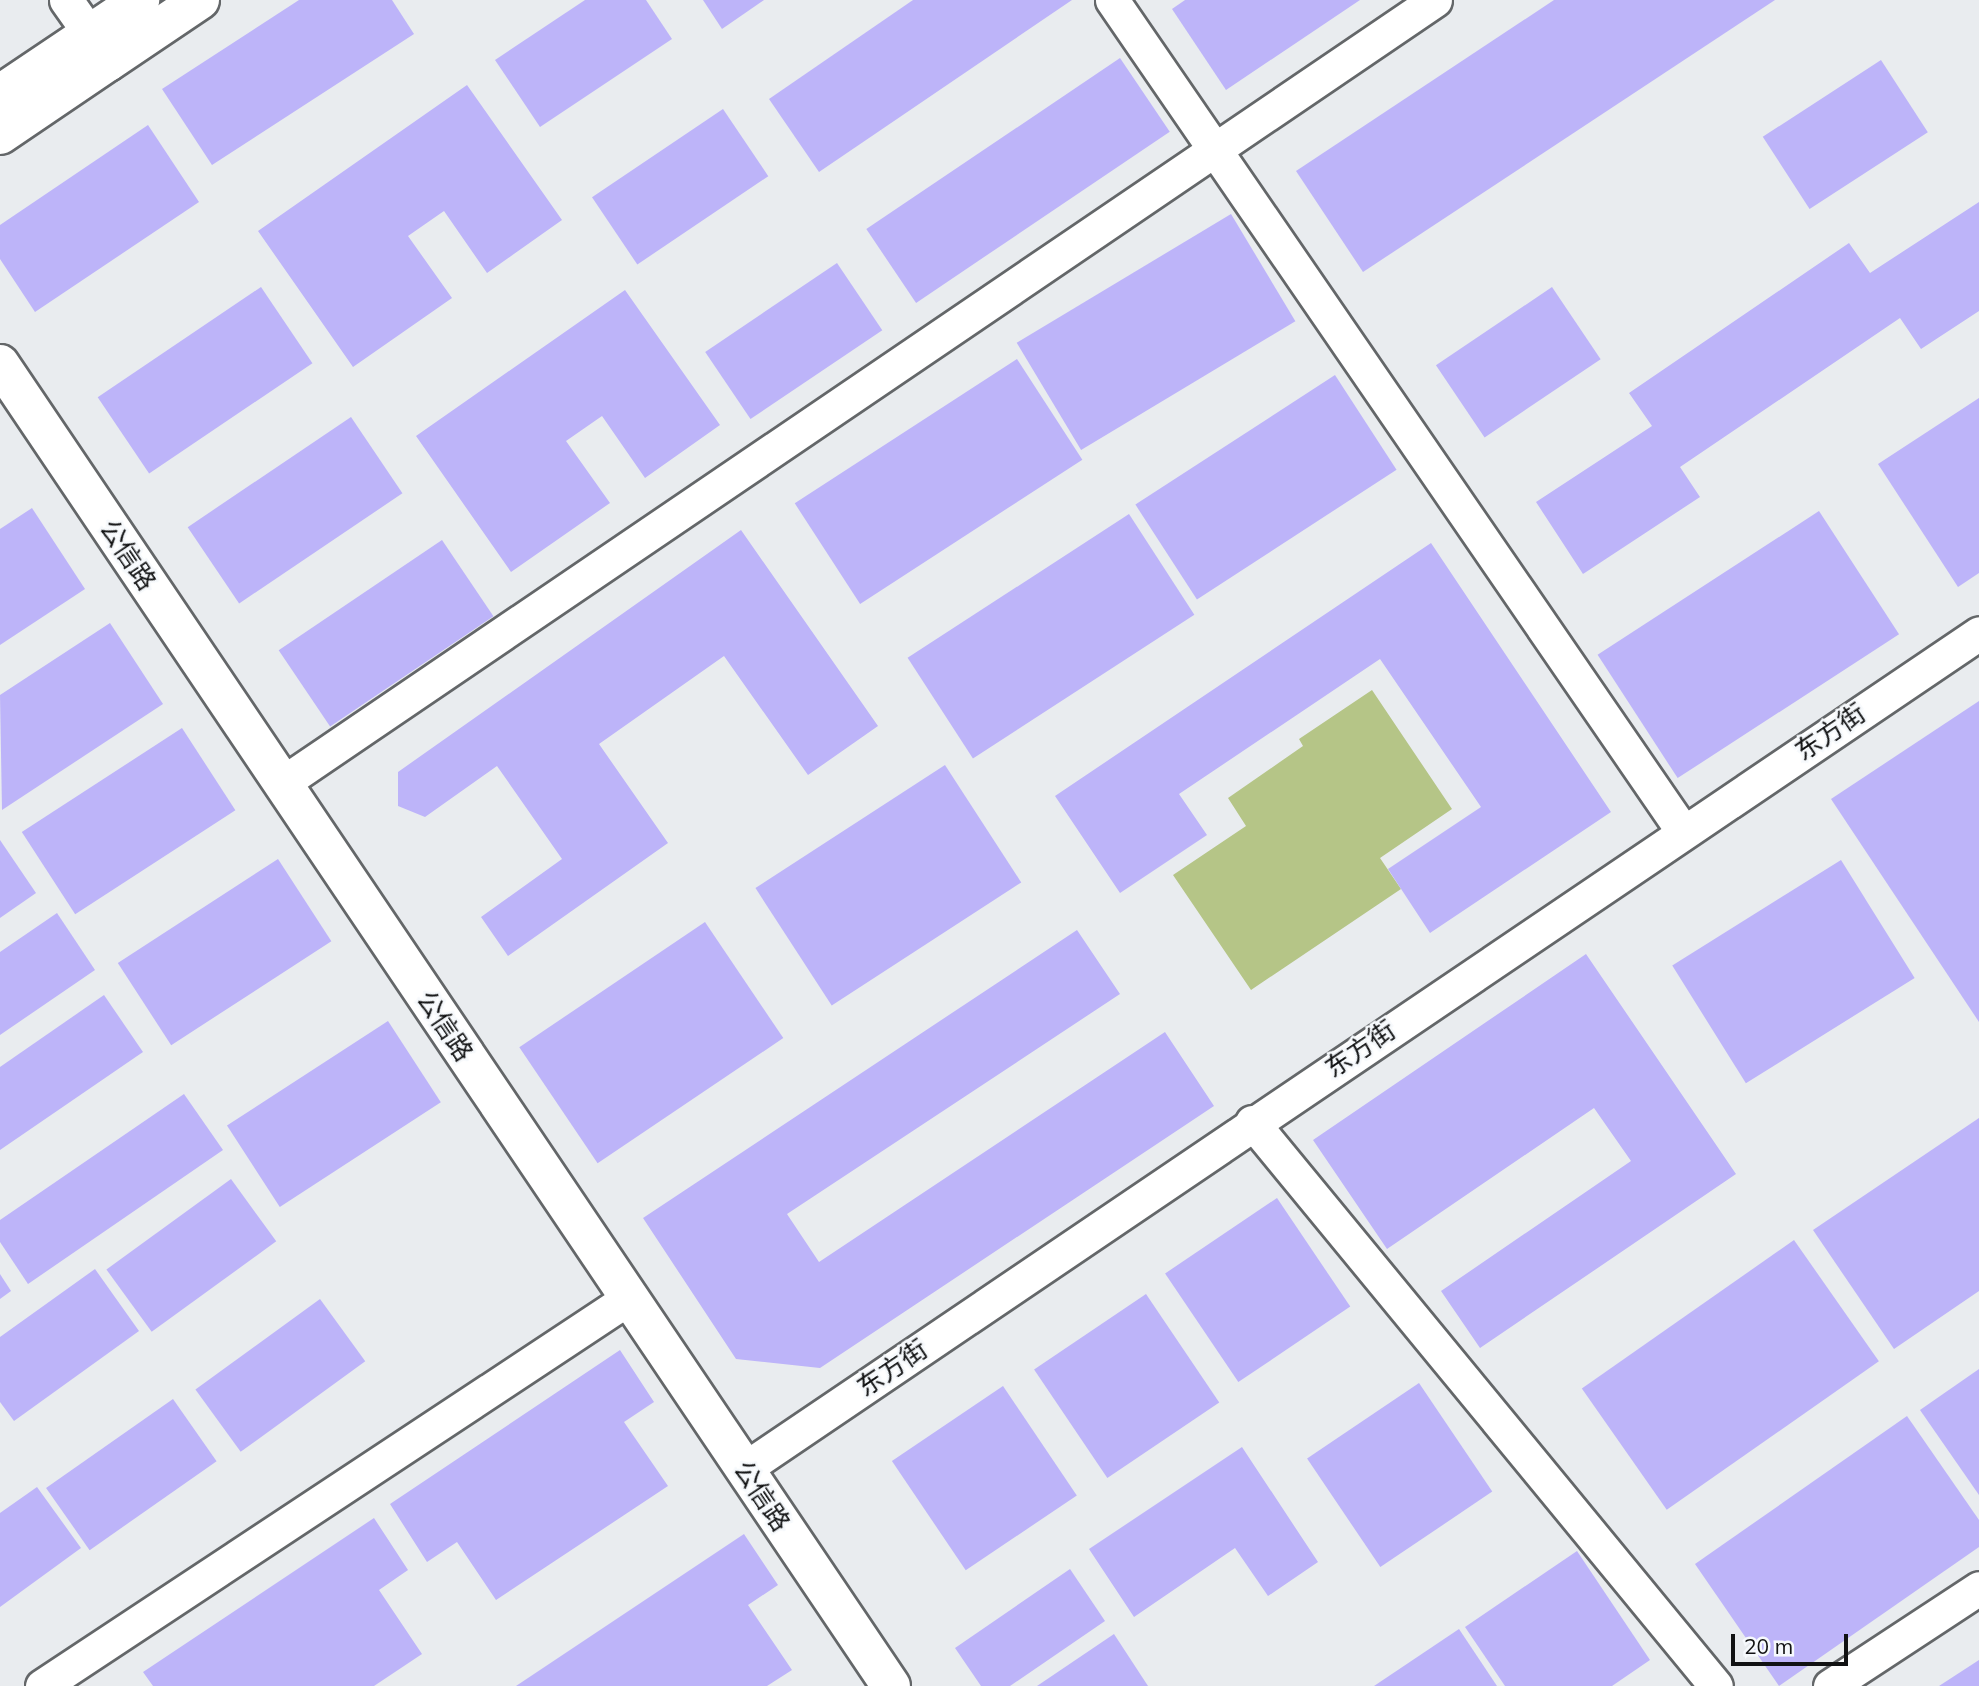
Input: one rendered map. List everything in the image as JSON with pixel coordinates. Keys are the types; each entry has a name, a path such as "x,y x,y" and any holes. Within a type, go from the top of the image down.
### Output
{"street":[{"path":"66,0 99,48"},
{"path":"0,135 99,48 140,0"},
{"path":"0,94 200,0"},
{"path":"1112,0 1682,830"},
{"path":"281,784 1435,0"},
{"name":"公信路","path":"0,364 891,1686"},
{"name":"东方街","path":"744,1468 1682,830 1979,633"},
{"path":"1252,1122 1716,1686"},
{"path":"43,1686 629,1298"},
{"path":"1830,1686 1979,1588"}],"green space":[{"path":"1372,690 1452,809 1380,858 1401,889 1251,990 1173,875 1246,826 1228,798 1303,746 1299,739"}],"building":[{"path":"299,0 392,0 414,34 212,165 162,89"},
{"path":"585,0 646,0 672,39 540,127 495,60"},
{"path":"703,0 764,0 722,29"},
{"path":"913,0 1072,0 819,172 769,99"},
{"path":"1185,0 1360,0 1226,90 1172,9"},
{"path":"1554,0 1775,0 1363,272 1296,171"},
{"path":"1120,58 1170,132 916,303 866,229"},
{"path":"1881,60 1928,132 1810,209 1763,137"},
{"path":"467,85 562,220 487,273 444,211 408,236 452,298 353,367 258,231"},
{"path":"723,109 768,176 637,265 592,197"},
{"path":"148,125 199,202 35,312 0,259 0,225"},
{"path":"1979,202 1979,311 1921,349 1900,318 1680,467 1700,497 1583,574 1536,502 1652,426 1629,393 1849,243 1870,273"},
{"path":"1231,214 1295,321 1081,450 1017,343"},
{"path":"837,263 882,330 750,419 705,352"},
{"path":"261,287 312,363 149,473 98,397"},
{"path":"1552,287 1601,359 1485,437 1436,365"},
{"path":"625,290 720,425 645,478 602,416 566,441 610,503 511,572 416,436"},
{"path":"1017,359 1082,460 860,604 795,503"},
{"path":"1335,375 1397,470 1197,599 1135,505"},
{"path":"1979,398 1979,573 1958,587 1878,464"},
{"path":"351,417 402,493 239,603 188,527"},
{"path":"32,508 85,589 0,645 0,529"},
{"path":"1819,511 1899,634 1678,778 1598,655"},
{"path":"1129,514 1194,615 973,758 908,658"},
{"path":"741,530 878,726 808,775 724,656 599,744 668,843 508,956 481,917 562,859 497,766 425,817 398,806 398,772"},
{"path":"442,540 493,616 330,726 279,650"},
{"path":"1431,543 1611,812 1430,933 1388,869 1481,807 1380,659 1179,794 1207,835 1120,893 1055,796"},
{"path":"110,623 163,704 2,810 0,695"},
{"path":"1979,701 1979,1022 1831,799"},
{"path":"182,728 235,810 75,914 22,832"},
{"path":"945,765 1021,882 832,1006 755,888"},
{"path":"0,840 36,893 0,918"},
{"path":"278,859 331,941 171,1045 118,963"},
{"path":"1841,860 1915,978 1746,1083 1672,965"},
{"path":"57,913 95,970 0,1035 0,952"},
{"path":"705,922 783,1038 598,1163 519,1047"},
{"path":"1077,930 1120,994 787,1214 819,1262 1165,1032 1214,1106 820,1368 736,1359 643,1218"},
{"path":"1586,954 1736,1174 1480,1348 1441,1291 1631,1161 1594,1108 1387,1249 1313,1140"},
{"path":"104,995 143,1052 0,1150 0,1067"},
{"path":"388,1021 441,1102 280,1207 227,1126"},
{"path":"184,1094 223,1150 28,1284 0,1242 0,1220"},
{"path":"1979,1118 1979,1291 1894,1349 1813,1230"},
{"path":"231,1179 276,1241 152,1332 106,1270"},
{"path":"1277,1198 1350,1307 1238,1382 1165,1273"},
{"path":"1794,1240 1879,1361 1667,1510 1582,1389"},
{"path":"95,1269 139,1331 14,1421 0,1402 0,1337"},
{"path":"0,1274 11,1291 0,1299"},
{"path":"1146,1294 1219,1403 1107,1478 1034,1369"},
{"path":"320,1299 365,1361 241,1452 195,1390"},
{"path":"620,1350 654,1402 624,1422 668,1486 496,1600 457,1542 427,1562 390,1504"},
{"path":"1979,1369 1979,1495 1920,1410"},
{"path":"1419,1383 1492,1492 1380,1567 1307,1458"},
{"path":"1003,1386 1077,1495 966,1570 892,1461"},
{"path":"173,1399 217,1461 90,1550 46,1488"},
{"path":"1907,1416 1979,1520 1979,1547 1779,1686 1695,1564"},
{"path":"1242,1447 1318,1562 1268,1596 1235,1548 1134,1617 1089,1549"},
{"path":"37,1487 81,1548 0,1607 0,1513"},
{"path":"374,1518 408,1570 379,1590 422,1654 374,1686 153,1686 143,1672"},
{"path":"744,1534 778,1585 748,1605 792,1670 767,1686 516,1686"},
{"path":"1577,1551 1650,1660 1612,1686 1505,1686 1465,1627"},
{"path":"1070,1569 1105,1621 1010,1686 981,1686 955,1648"},
{"path":"1459,1629 1497,1686 1374,1686"},
{"path":"1114,1634 1148,1686 1037,1686"},
{"path":"1979,1660 1979,1686 1939,1686"}]}
